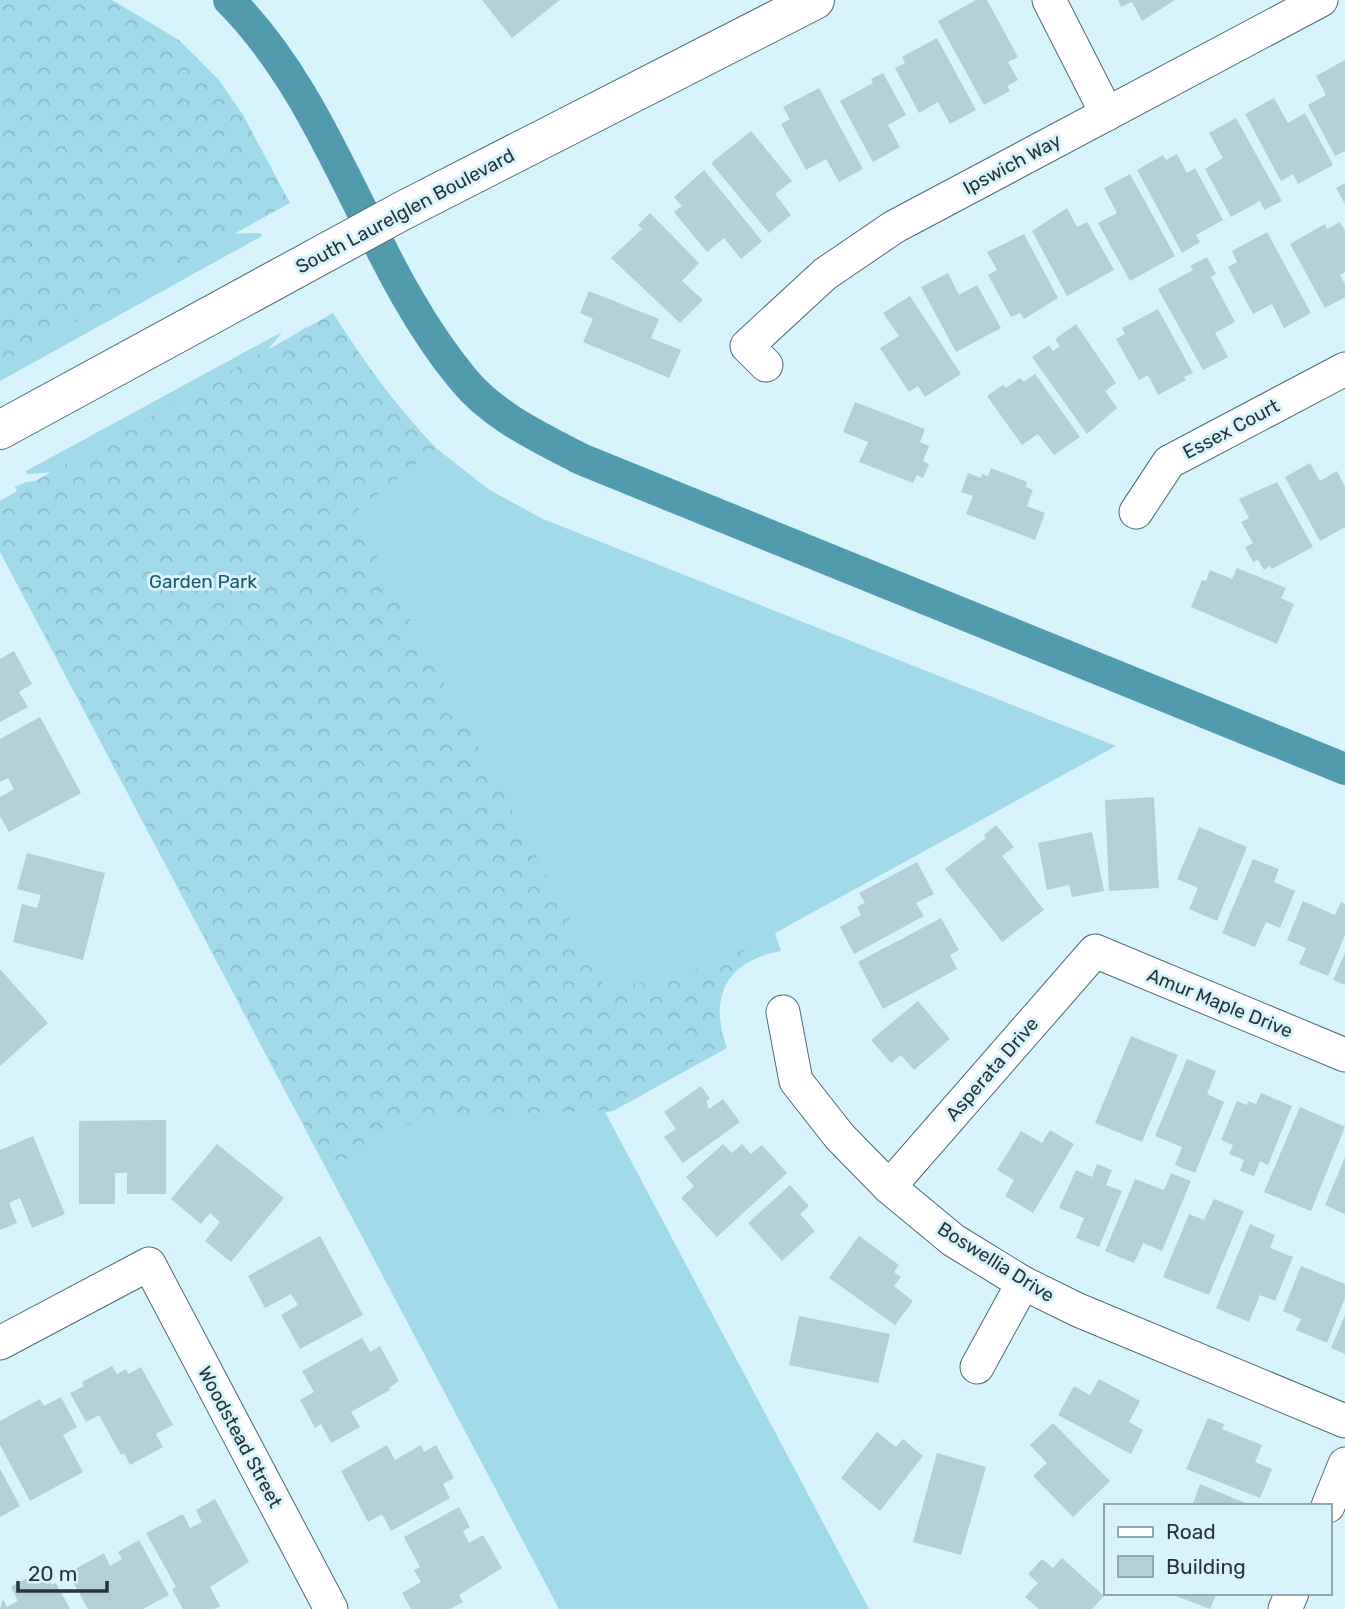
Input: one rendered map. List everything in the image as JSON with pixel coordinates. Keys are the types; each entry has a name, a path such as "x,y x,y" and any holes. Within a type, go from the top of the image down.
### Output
{"street":[{"name":"South Laurelglen Boulevard","path":"0,429 402,211 815,0"},
{"path":"1049,0 1107,114"},
{"name":"Ipswich Way","path":"766,365 747,346 825,274 894,227 1321,0"},
{"name":"Essex Court","path":"1136,512 1169,462 1345,369"},
{"name":"Amur Maple Drive","path":"1095,951 1345,1055"},
{"name":"Asperata Drive","path":"889,1187 1095,951"},
{"name":"Boswellia Drive","path":"783,1012 796,1082 840,1137 889,1187 953,1240 1023,1283 1078,1310 1345,1421"},
{"name":"Woodstead Street","path":"0,1343 149,1264 331,1609"},
{"path":"977,1367 1023,1283"},
{"path":"1329,1504 1345,1464"}],"green space":[{"path":"0,0 112,0 179,40 219,80 243,115 290,203 0,363"},
{"path":"260,233 262,236 0,381 0,364 13,347 221,234"},
{"name":"Garden Park","path":"333,313 381,383 436,448 354,513 607,990 712,966 744,949 746,956 729,975 720,996 718,1018 724,1043 611,1110 420,1118 328,1169 0,548 0,501 17,491 15,487 35,481"},
{"path":"306,327 401,474 436,448 488,489 543,519 1116,746 775,933 781,951 762,956 735,972 721,997 722,1029 727,1048 613,1111 605,1112 869,1609 559,1609 0,552 0,524 143,671 15,487 26,482 63,479 103,468"},
{"path":"282,332 249,374 68,471 27,474 26,471"}],"building":[{"path":"482,0 560,0 512,38"},
{"path":"976,0 987,0 1018,57 1008,62 1018,80 1007,86 1010,91 984,105 938,21"},
{"path":"1118,0 1175,0 1142,21 1132,2 1121,7"},
{"path":"937,38 976,110 950,124 938,102 919,113 895,68 905,63 902,57"},
{"path":"1345,60 1345,151 1335,156 1308,105 1326,95 1316,76"},
{"path":"883,73 906,115 888,125 900,147 873,162 840,101 873,83 871,79"},
{"path":"819,88 863,169 839,182 826,159 806,170 781,124 790,119 783,107"},
{"path":"1274,98 1288,123 1305,113 1333,165 1298,184 1293,174 1281,181 1245,114"},
{"path":"1236,118 1282,201 1264,210 1260,201 1231,217 1205,169 1223,158 1209,133"},
{"path":"751,131 792,181 775,194 791,215 769,233 711,163"},
{"path":"1177,154 1187,173 1195,168 1223,220 1196,235 1200,242 1182,253 1137,170 1163,155 1166,160"},
{"path":"704,170 762,241 741,259 724,238 707,252 674,212 682,206 674,197"},
{"path":"1130,174 1175,256 1130,281 1098,223 1117,213 1104,188"},
{"path":"1345,183 1345,204 1336,188"},
{"path":"1067,208 1077,227 1087,222 1114,270 1067,296 1032,231"},
{"path":"650,213 699,263 682,281 703,300 680,323 611,258 642,229 638,225"},
{"path":"1340,222 1345,231 1345,272 1340,275 1345,284 1345,297 1325,308 1290,244 1325,224 1327,229"},
{"path":"1267,232 1311,313 1284,328 1272,304 1253,314 1228,267 1237,262 1232,251"},
{"path":"1024,234 1058,298 1024,319 1020,313 1011,317 988,275 997,270 987,252"},
{"path":"1207,257 1216,274 1211,277 1235,322 1215,333 1228,357 1203,370 1158,289 1193,270 1190,266"},
{"path":"948,273 959,295 977,285 1001,328 956,352 921,287"},
{"path":"589,291 659,319 651,338 681,350 669,378 583,342 593,319 580,313"},
{"path":"910,296 961,374 925,397 918,386 909,392 880,348 899,336 883,313"},
{"path":"1158,309 1193,373 1184,377 1186,380 1158,395 1148,375 1139,380 1116,339 1125,334 1122,328"},
{"path":"1076,324 1116,383 1105,391 1117,408 1087,434 1032,357 1049,345 1053,351 1060,346 1055,339"},
{"path":"1035,374 1080,437 1054,455 1038,434 1022,445 987,396 1003,385 1006,388 1020,378 1024,382"},
{"path":"855,402 925,429 920,442 929,446 923,461 929,464 923,478 917,475 913,483 859,462 868,442 843,432"},
{"path":"1310,463 1320,481 1337,471 1345,487 1345,527 1320,541 1285,477"},
{"path":"991,468 1027,482 1026,487 1033,490 1027,506 1045,513 1035,540 966,514 973,496 961,492 968,473 981,478 982,474 988,476"},
{"path":"1277,482 1313,547 1272,569 1270,566 1264,570 1258,560 1253,562 1245,547 1253,543 1241,522 1249,518 1239,499"},
{"path":"1237,568 1286,588 1281,598 1294,604 1277,644 1191,607 1202,580 1206,581 1210,570 1232,579"},
{"path":"14,651 32,684 19,692 28,707 0,722 0,659"},
{"path":"40,717 81,793 9,832 0,816 0,797 14,789 8,778 0,782 0,739"},
{"path":"1154,797 1159,888 1109,891 1105,800"},
{"path":"996,825 1014,847 1002,856 1044,910 1002,942 945,869 986,838 984,835"},
{"path":"1199,827 1247,847 1217,921 1189,909 1198,888 1177,879"},
{"path":"1092,832 1104,891 1072,897 1069,885 1047,890 1038,843"},
{"path":"27,853 105,873 83,960 13,942 22,904 37,908 41,895 17,889"},
{"path":"1253,859 1279,869 1274,882 1295,891 1280,928 1266,922 1255,947 1222,933"},
{"path":"917,862 934,894 916,903 924,916 854,954 840,927 861,915 857,907 865,903 859,893"},
{"path":"1303,901 1335,915 1341,902 1345,904 1345,935 1328,976 1299,964 1306,948 1287,940"},
{"path":"941,918 959,950 950,955 957,969 883,1009 858,962"},
{"path":"1345,953 1345,985 1333,980"},
{"path":"0,969 48,1023 0,1066"},
{"path":"918,1001 950,1039 914,1070 901,1055 891,1063 871,1040"},
{"path":"1131,1036 1178,1055 1142,1142 1095,1123"},
{"path":"1187,1059 1216,1071 1207,1094 1224,1102 1195,1173 1175,1165 1182,1147 1155,1136"},
{"path":"701,1086 710,1099 706,1101 709,1109 723,1099 740,1122 683,1163 664,1137 676,1129 664,1112"},
{"path":"1261,1093 1292,1106 1268,1165 1260,1161 1254,1176 1240,1171 1244,1160 1229,1154 1233,1145 1221,1140 1237,1101 1247,1105 1248,1101 1256,1104"},
{"path":"1300,1107 1345,1127 1311,1211 1264,1192"},
{"path":"166,1120 166,1194 127,1194 127,1173 115,1173 115,1204 79,1204 79,1121"},
{"path":"1050,1130 1074,1144 1033,1213 1005,1196 1014,1180 997,1170 1021,1131 1042,1143"},
{"path":"33,1136 65,1214 32,1228 20,1198 9,1203 17,1223 0,1230 0,1150"},
{"path":"217,1144 284,1198 231,1262 205,1241 220,1222 210,1213 201,1224 171,1199"},
{"path":"723,1144 732,1153 742,1144 751,1154 762,1145 787,1173 717,1237 681,1198 694,1186 686,1177"},
{"path":"1345,1157 1345,1214 1325,1205"},
{"path":"1097,1164 1112,1170 1106,1185 1122,1191 1099,1247 1076,1238 1084,1218 1059,1208 1076,1170 1092,1177"},
{"path":"1171,1173 1191,1181 1162,1251 1143,1243 1134,1263 1105,1251 1135,1179 1164,1190"},
{"path":"790,1185 809,1206 800,1214 815,1231 782,1261 748,1223"},
{"path":"1214,1199 1244,1211 1209,1295 1163,1277 1189,1214 1204,1220"},
{"path":"1250,1224 1275,1235 1270,1248 1293,1257 1275,1301 1260,1295 1249,1322 1216,1308"},
{"path":"320,1236 363,1315 300,1349 281,1315 298,1305 291,1294 265,1308 248,1276"},
{"path":"859,1236 899,1265 894,1272 901,1277 894,1286 913,1301 895,1325 829,1278"},
{"path":"1301,1266 1345,1284 1345,1298 1327,1343 1296,1330 1301,1319 1283,1311"},
{"path":"1345,1315 1345,1354 1331,1348"},
{"path":"799,1316 890,1334 878,1383 789,1365"},
{"path":"362,1338 370,1352 380,1346 399,1381 389,1388 390,1390 351,1412 360,1427 331,1443 321,1424 315,1428 300,1400 314,1392 302,1371"},
{"path":"112,1366 117,1374 126,1369 128,1374 141,1367 173,1425 156,1434 163,1447 130,1465 124,1453 121,1455 99,1415 86,1422 70,1393 84,1386 82,1382"},
{"path":"1099,1379 1140,1401 1129,1422 1143,1430 1131,1454 1058,1415 1074,1386 1090,1395"},
{"path":"61,1397 77,1427 63,1435 83,1472 30,1501 0,1445 0,1421 40,1399 44,1406"},
{"path":"1208,1418 1224,1424 1222,1429 1262,1445 1255,1462 1272,1469 1260,1498 1186,1469"},
{"path":"1053,1423 1110,1481 1073,1517 1033,1476 1047,1463 1030,1445"},
{"path":"877,1432 896,1447 903,1439 923,1456 880,1511 841,1478"},
{"path":"387,1445 395,1460 421,1445 424,1452 436,1445 454,1478 443,1484 450,1498 391,1531 382,1514 368,1522 341,1471"},
{"path":"937,1453 986,1467 961,1555 913,1542"},
{"path":"0,1469 20,1506 0,1517"},
{"path":"1200,1484 1245,1503 1245,1504 1193,1504"},
{"path":"215,1499 249,1562 210,1587 220,1606 214,1609 183,1609 172,1589 176,1587 146,1533 183,1514 190,1528 202,1522 196,1510"},
{"path":"459,1507 470,1527 463,1531 469,1543 483,1535 502,1568 459,1595 463,1602 450,1609 411,1609 402,1593 421,1582 414,1570 420,1567 404,1537"},
{"path":"139,1540 169,1595 143,1609 88,1609 68,1573 104,1553 110,1566 122,1559 118,1552"},
{"path":"1062,1558 1104,1596 1092,1609 1039,1609 1025,1597 1038,1583 1028,1574 1042,1559 1053,1568"},
{"path":"44,1569 52,1585 56,1583 70,1609 0,1609 3,1599 7,1607 18,1601 11,1587"},
{"path":"1173,1595 1216,1595 1210,1609"}],"waterway":[{"path":"229,0 265,42 296,87 401,286 430,334 463,379 502,415 581,459 1345,769"}]}
